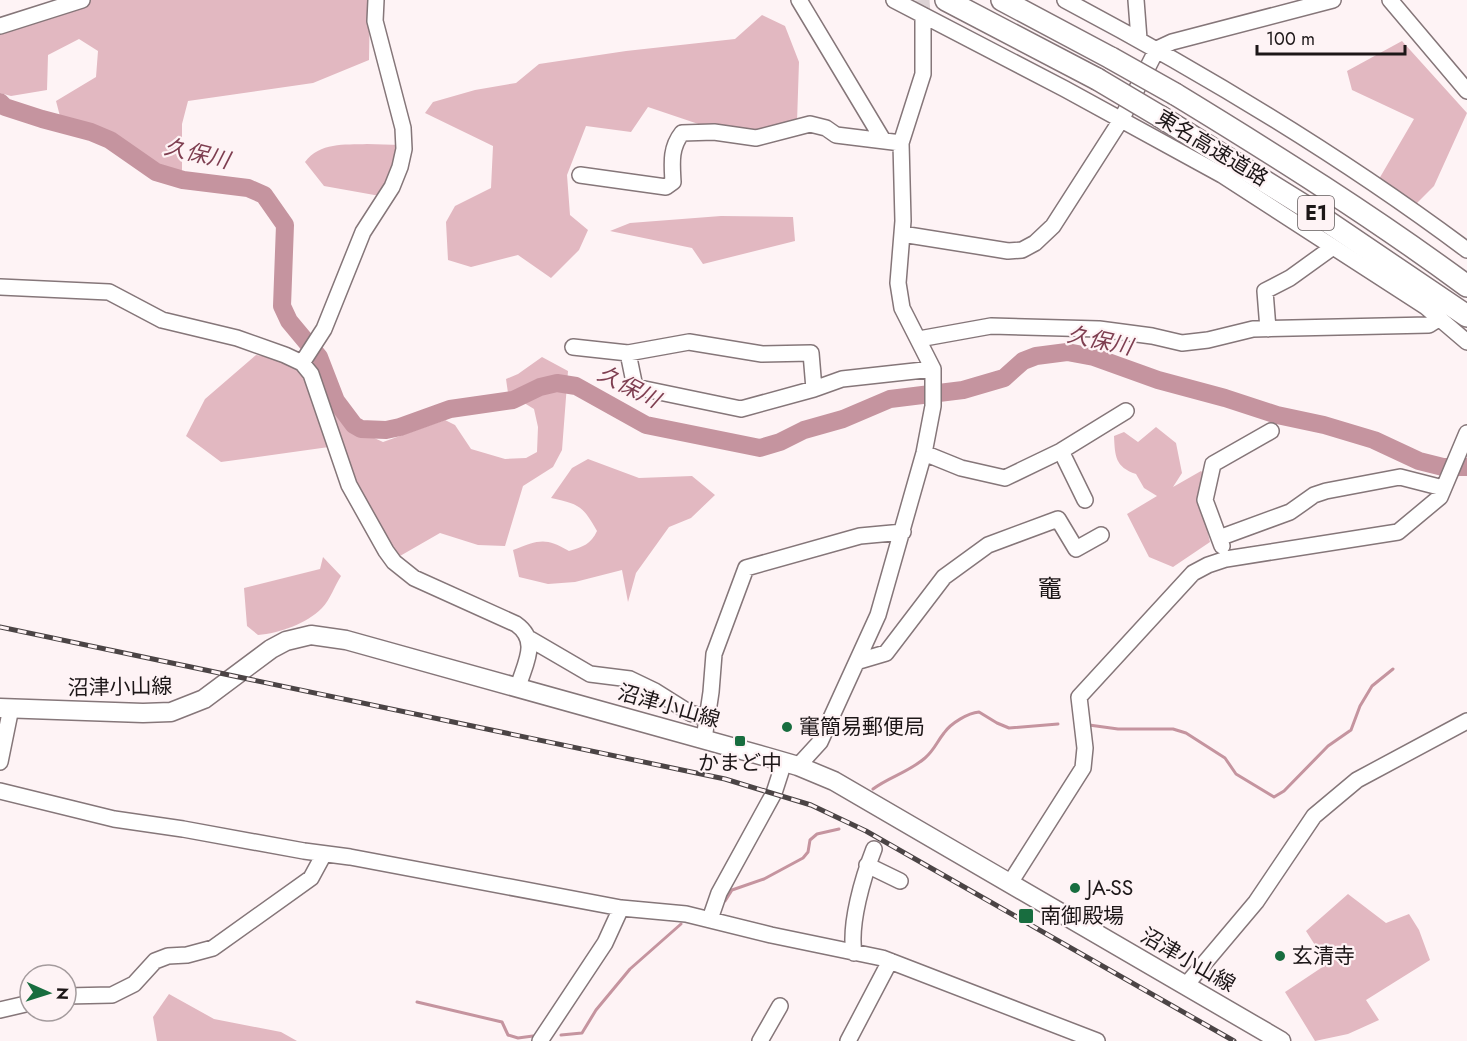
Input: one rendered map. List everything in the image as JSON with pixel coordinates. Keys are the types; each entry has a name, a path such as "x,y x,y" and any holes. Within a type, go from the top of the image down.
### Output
{"highway":[{"name":"東名高速道路","path":"946,0 1097,79 1161,117 1306,207 1467,316"},
{"name":"東名高速道路","path":"1002,0 1175,94 1387,227 1467,285"}],"main road":[{"name":"沼津小山線","path":"5,708 143,713 171,711 204,699 271,649 286,641 311,635 346,640 791,764 834,781 1281,1041"}],"street":[{"path":"0,26 82,0"},
{"path":"303,362 324,328 363,232 392,187 400,168 404,149 403,128 375,21 376,0"},
{"path":"799,0 883,141"},
{"path":"894,0 1222,175 1440,318 1467,342"},
{"path":"1065,0 1157,49 1287,126 1421,215 1467,250"},
{"path":"1136,0 1139,39"},
{"path":"902,234 1008,250 1022,250 1035,243 1053,226 1121,120 1157,49 1172,42 1333,0"},
{"path":"1390,0 1467,91"},
{"path":"710,919 719,893 774,793 791,764 820,742 859,661 878,615 924,453 933,406 933,376 919,339 902,308 899,294 903,221 901,143 923,74 923,15"},
{"path":"580,175 666,188 673,182 671,156 675,141 681,133 714,132 756,138 810,124 826,128 836,135 901,143"},
{"path":"1268,329 1265,291 1290,278 1332,247"},
{"path":"0,287 109,292 162,320 237,338 303,362 311,374 349,485 394,562 414,578 516,624 526,631 530,639 590,674 630,679 655,691 690,713 707,718"},
{"path":"919,339 991,327 1099,329 1152,336 1182,343 1208,340 1253,329 1429,325 1440,318"},
{"path":"573,347 628,353 689,342 762,354 812,353 814,389"},
{"path":"628,353 635,387 741,409 842,379 933,376"},
{"path":"924,453 961,468 1005,478 1061,451 1126,411"},
{"path":"1226,559 1205,500 1213,464 1271,431"},
{"path":"1010,883 1083,768 1085,748 1079,697 1193,573 1226,559 1398,532 1440,497 1467,433"},
{"path":"1061,451 1085,500"},
{"path":"1219,537 1290,512 1314,495 1326,491 1400,477 1445,482"},
{"path":"859,661 886,653 944,577 988,545 1058,519 1076,549 1101,535"},
{"path":"704,739 714,654 746,568 860,536 903,532"},
{"path":"518,687 530,639"},
{"path":"0,762 5,708"},
{"path":"1186,985 1256,902 1314,816 1357,780 1466,723"},
{"path":"0,791 114,819 478,880 621,908 686,914 710,919 890,961 1097,1041"},
{"path":"854,953 852,938 867,865 874,849"},
{"path":"78,996 112,995 134,984 155,961 168,956 187,955 213,948 311,878 324,854"},
{"path":"867,865 900,880"},
{"path":"540,1041 605,943 621,908"},
{"path":"848,1041 890,961"},
{"path":"0,1010 18,1006"},
{"path":"760,1041 780,1006"}],"shaded area":[{"path":"86,0 370,0 369,60 313,83 188,101 182,124 182,170 167,175 61,120 56,101 96,77 98,51 79,39 48,55 47,90 11,96 0,93 0,30"},
{"path":"762,15 785,26 799,62 797,122 768,142 728,134 648,107 631,132 586,126 567,175 570,215 588,230 579,250 551,278 518,255 471,267 448,260 446,222 455,206 491,188 493,146 425,113 433,102 475,90 516,83 539,64 626,51 735,39"},
{"path":"1402,41 1467,113 1434,186 1414,206 1379,179 1414,119 1352,90 1347,71"},
{"path":"367,144 401,145 380,196 324,186 305,162 325,148"},
{"path":"721,216 793,217 795,241 703,264 692,248 610,231 630,223"},
{"path":"256,355 315,364 359,431 383,442 445,420 455,425 471,449 505,459 526,458 537,452 538,427 534,409 508,393 506,379 518,374 542,357 568,371 562,450 553,467 523,486 505,546 478,545 440,533 393,560 336,446 221,462 186,436 205,399"},
{"path":"1156,427 1176,443 1182,473 1173,487 1201,471 1207,476 1200,499 1210,542 1173,567 1149,557 1127,514 1157,496 1144,488 1136,474 1120,464 1115,449 1114,436 1124,432 1138,442"},
{"path":"588,459 639,478 692,476 715,495 691,518 669,527 636,573 628,602 622,570 575,582 548,584 519,577 513,550 529,544 548,542 569,551 586,544 595,535 597,531 584,511 574,504 551,498 572,468"},
{"path":"323,557 341,576 328,601 316,614 292,627 258,635 247,626 244,588 320,569"},
{"path":"1348,894 1386,923 1409,914 1419,930 1430,960 1366,1000 1379,1020 1348,1034 1315,1041 1285,992 1327,964 1306,931"},
{"path":"169,994 214,1019 281,1032 297,1041 157,1041 153,1017"}],"waterway":[{"name":"久保川","path":"0,102 5,107 91,132 110,140 156,172 183,180 248,188 264,195 285,225 282,306 289,321 319,357 336,401 354,425 361,429 386,430 400,427 450,409 513,400 540,387 557,383 576,386 646,425 760,448 780,442 804,430 843,419 890,399 963,390 1004,378 1023,361 1036,356 1067,352 1094,357 1158,380 1277,415 1324,425 1374,440 1419,461 1443,467 1467,467"},
{"path":"1089,725 1118,729 1173,729 1186,733 1225,758 1236,774 1274,797 1284,791 1328,746 1351,730 1360,706 1372,686 1393,669"},
{"path":"873,789 919,763 931,752 951,726 970,714 979,712 1009,728 1058,724"},
{"path":"725,901 732,890 764,879 803,858 808,852 810,840 817,834 839,829"},
{"path":"561,1035 582,1033 596,1010 630,969 681,924"},
{"path":"417,1002 502,1022 508,1035 518,1038 533,1036"}],"tunnel":[{"path":"922,0 923,15"}],"railway":[{"path":"0,627 725,779 811,805 866,831 1234,1041"}],"place":[{"name":"竃簡易郵便局","path":"787,727"},
{"name":"かまど中","path":"740,741"},
{"name":"JA-SS","path":"1075,888"},
{"name":"南御殿場","path":"1026,916"},
{"name":"玄清寺","path":"1280,956"}],"district":[{"name":"竈","path":"1050,588"}]}
